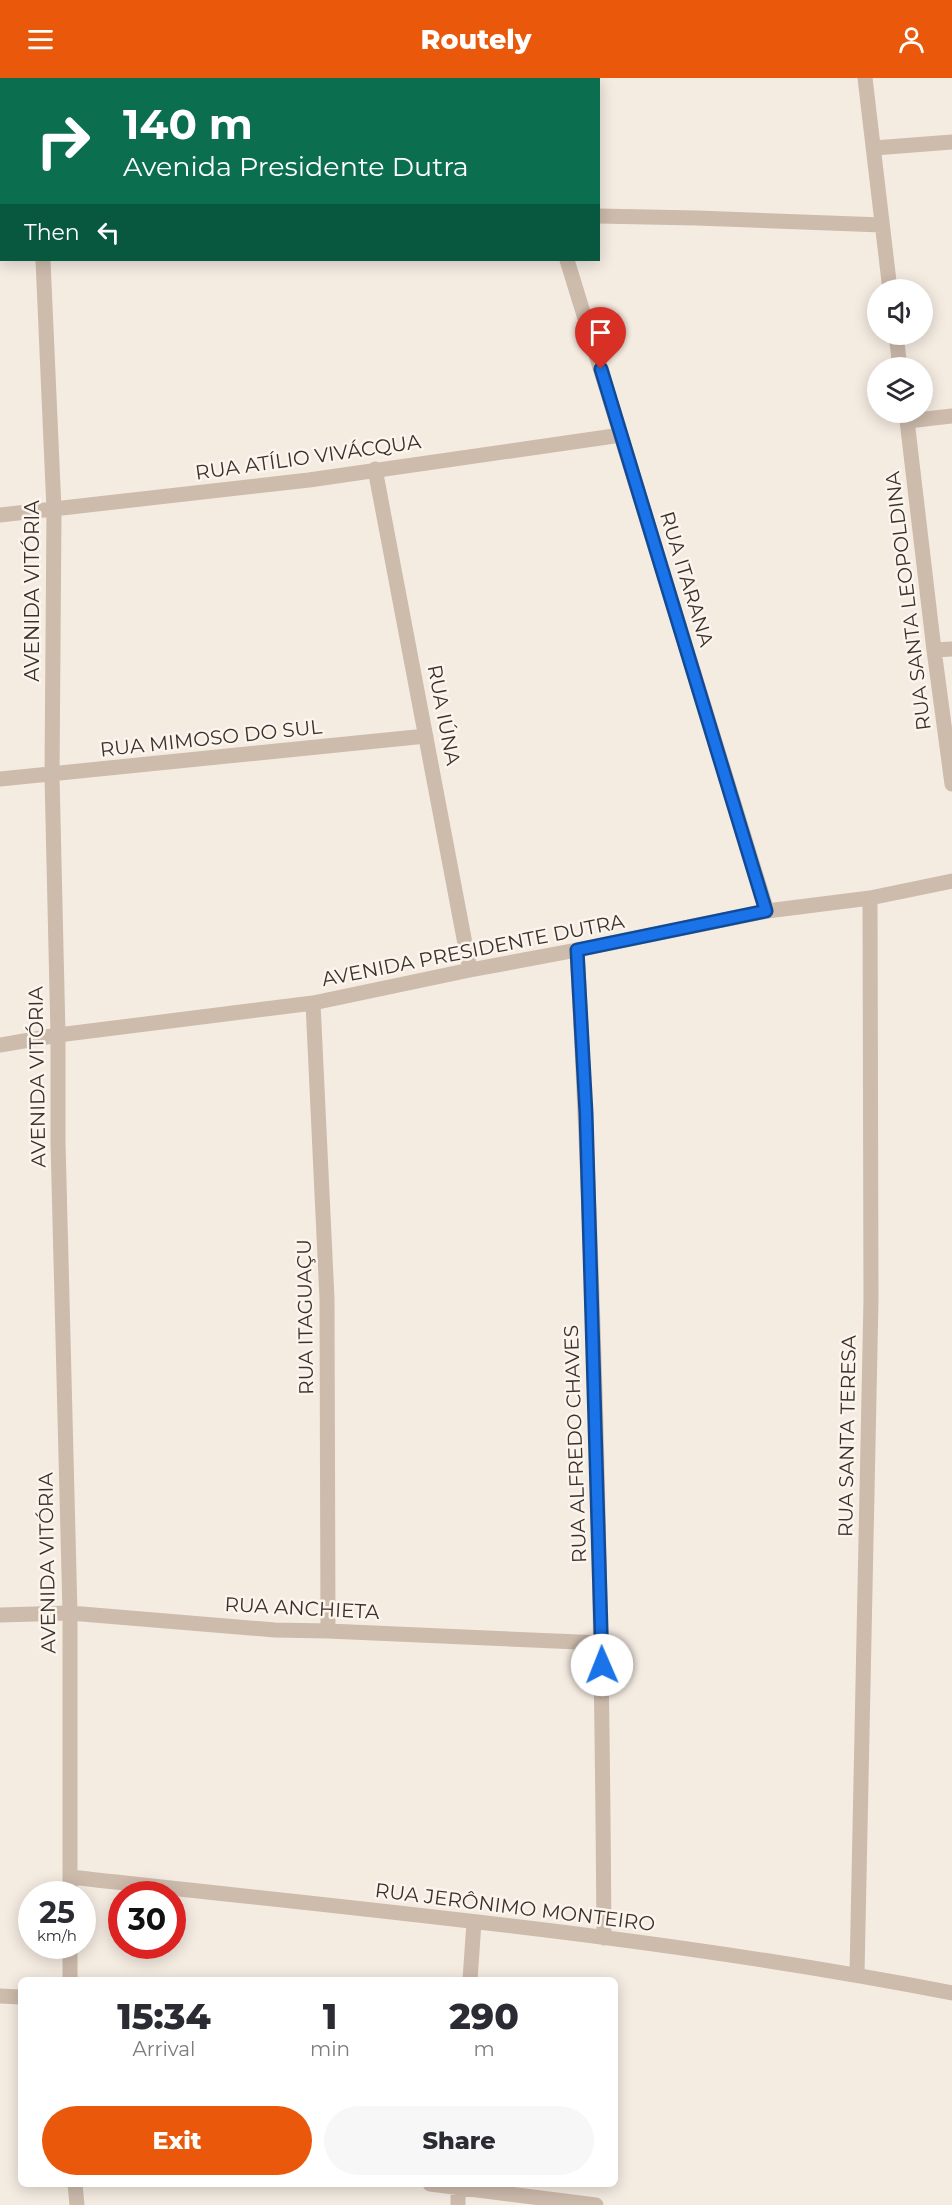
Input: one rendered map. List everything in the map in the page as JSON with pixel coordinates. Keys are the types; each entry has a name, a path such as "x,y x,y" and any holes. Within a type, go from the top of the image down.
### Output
{"street":[{"path":"864,78 889,279"},
{"path":"874,148 952,142"},
{"path":"600,216 882,225"},
{"name":"AVENIDA VITÓRIA","path":"43,261 54,510 52,776 58,1142 70,1613 70,1881"},
{"name":"RUA ITARANA","path":"567,261 766,911"},
{"path":"933,416 952,416"},
{"name":"RUA SANTA LEOPOLDINA","path":"908,423 952,784"},
{"name":"RUA ATÍLIO VIVÁCQUA","path":"0,515 298,481 621,435"},
{"name":"RUA IÚNA","path":"375,469 470,970"},
{"path":"934,650 952,649"},
{"name":"RUA MIMOSO DO SUL","path":"0,779 52,776 426,736"},
{"name":"AVENIDA PRESIDENTE DUTRA","path":"0,1046 58,1035 313,1004 766,911 870,898 952,881"},
{"name":"RUA SANTA TERESA","path":"857,1974 871,1299 870,898"},
{"name":"RUA ALFREDO CHAVES","path":"577,950 587,1125 602,1643 604,1938"},
{"name":"RUA ITAGUAÇU","path":"313,1004 327,1299 328,1630"},
{"name":"RUA ANCHIETA","path":"0,1615 70,1613 275,1630 328,1630 602,1643"},
{"name":"RUA JERÔNIMO MONTEIRO","path":"70,1877 604,1938 857,1974 952,1993"},
{"path":"471,1977 474,1922"},
{"path":"70,1959 70,1977"},
{"path":"0,1996 18,1996"},
{"path":"75,2187 77,2205"},
{"path":"458,2187 458,2205"},
{"path":"472,2187 596,2205"}],"route":[{"path":"601,369 766,911 577,950 586,1113 602,1665"}]}
